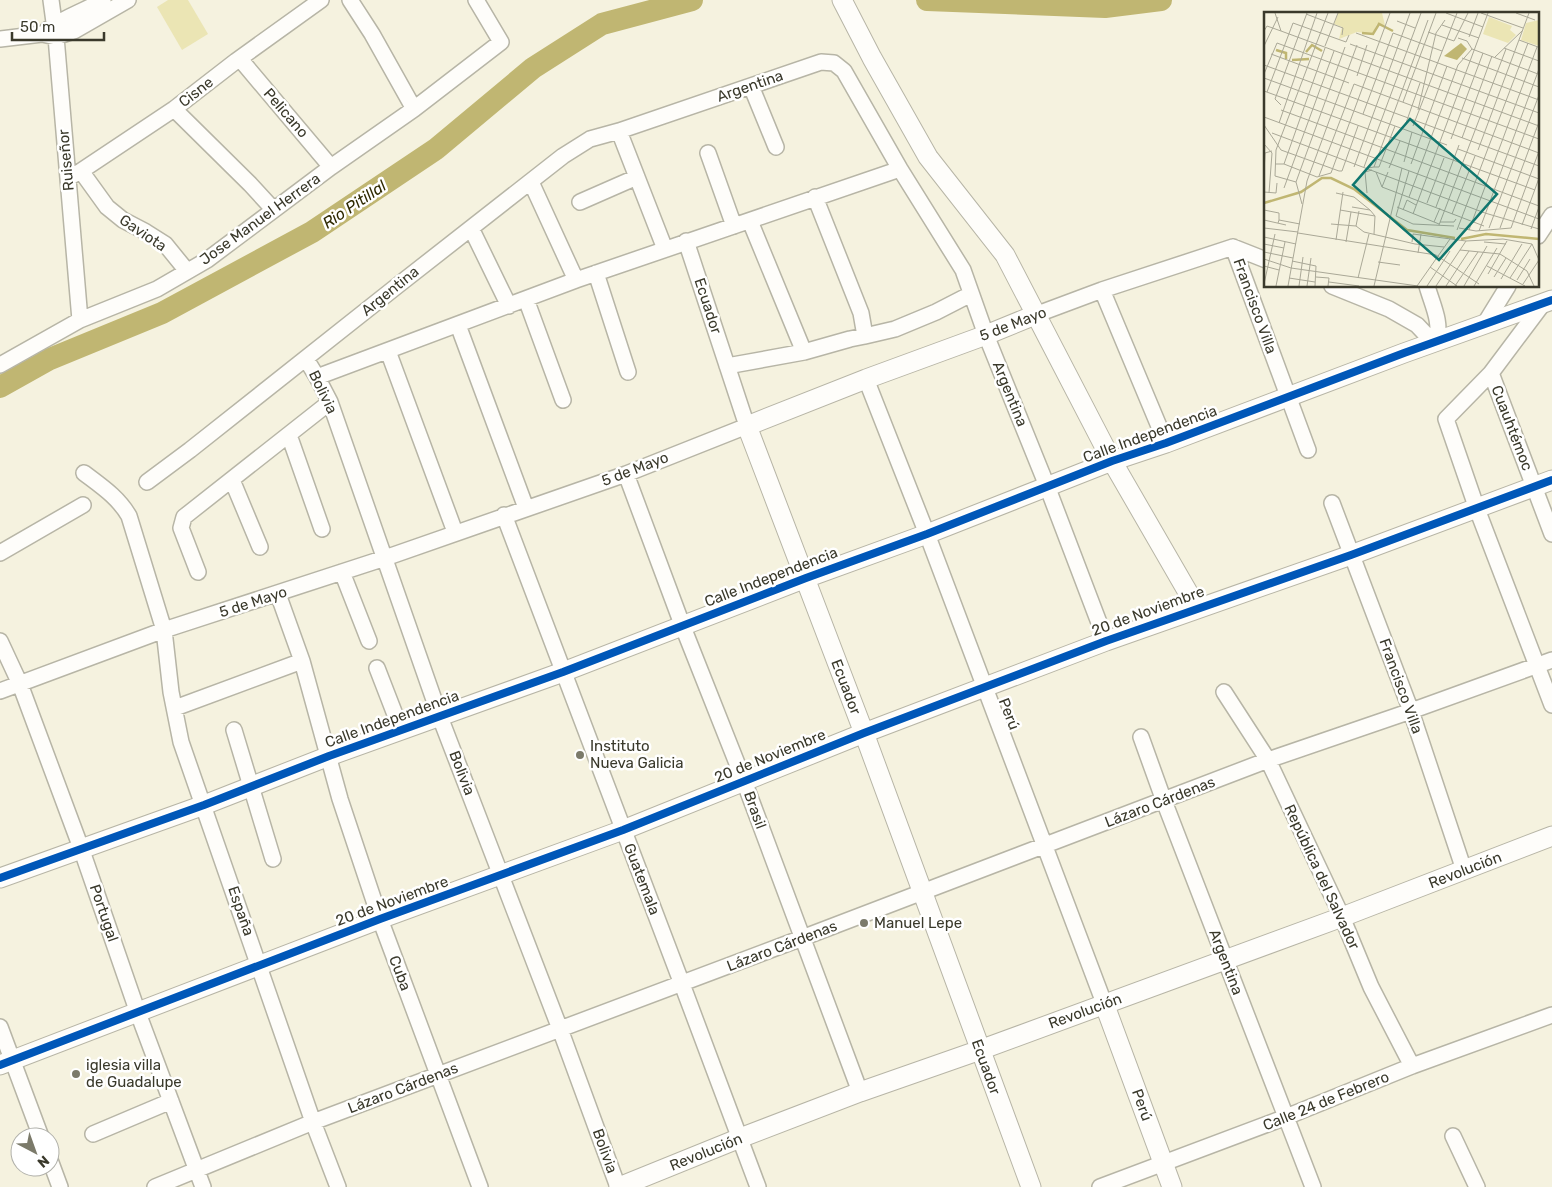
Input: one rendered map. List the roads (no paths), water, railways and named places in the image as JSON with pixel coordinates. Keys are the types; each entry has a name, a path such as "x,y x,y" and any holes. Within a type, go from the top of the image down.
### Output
{"street":[{"name":"Ruiseñor","path":"51,0 51,32 75,175 80,320"},
{"path":"51,32 103,0"},
{"path":"0,39 74,31 128,0"},
{"name":"Cisne","path":"75,175 174,109 321,0"},
{"path":"350,0 372,34 414,109"},
{"name":"Jose Manuel Herrera","path":"0,365 80,320 157,289 207,260 414,109 501,42 476,0"},
{"path":"842,0 872,58 928,157 1005,254 1035,316 1112,461 1197,608"},
{"name":"Pelicano","path":"240,59 332,167"},
{"name":"Argentina","path":"147,482 532,182 562,156 590,139 619,131 821,62 834,64 844,71 900,169 963,270 986,336 1047,486 1106,641"},
{"path":"751,86 776,147"},
{"path":"174,109 250,184 273,210"},
{"path":"619,131 665,249"},
{"path":"708,153 734,226"},
{"path":"317,377 576,280 900,169"},
{"name":"Gaviota","path":"75,175 123,220 165,244 187,272"},
{"path":"580,202 637,178"},
{"path":"532,182 576,280"},
{"path":"815,197 861,313 865,336"},
{"path":"1540,233 1552,215"},
{"path":"750,221 804,352"},
{"path":"471,228 509,306"},
{"name":"Ecuador","path":"686,242 747,426 864,733 1031,1187"},
{"path":"1233,247 1264,259"},
{"name":"5 de Mayo","path":"0,691 164,630 385,558 455,532 626,474 866,379 986,336 1102,290 1233,247"},
{"name":"Francisco Villa","path":"1233,247 1308,450"},
{"path":"596,273 628,372"},
{"path":"1337,288 1389,309 1417,325 1435,342 1439,332 1438,318 1428,288"},
{"path":"1484,325 1507,288"},
{"path":"1102,290 1166,443"},
{"path":"727,366 804,352 850,338 895,329 936,312 971,294"},
{"path":"526,299 563,400"},
{"name":"Calle Independencia","path":"0,878 204,805 329,756 683,627 1112,461 1166,443 1435,342 1547,303"},
{"name":"Cuauhtémoc","path":"1547,303 1491,373 1552,534"},
{"path":"458,325 526,508"},
{"path":"388,351 455,532"},
{"name":"Bolivia","path":"306,359 330,402 440,716 619,1187"},
{"path":"1491,373 1446,418 1477,509 1552,705"},
{"name":"Perú","path":"866,379 927,534 1172,1187"},
{"path":"198,572 181,528 182,522 189,513 330,402"},
{"path":"290,435 322,530"},
{"name":"España","path":"84,473 114,496 122,504 129,516 164,630 174,708 181,742 313,1122 338,1187"},
{"name":"Brasil","path":"626,474 683,627 744,781 860,1092"},
{"path":"232,480 260,547"},
{"name":"20 de Noviembre","path":"6,1063 380,919 623,830 864,733 1106,641 1351,555 1552,480"},
{"name":"Francisco Villa","path":"1332,503 1411,711 1464,870"},
{"path":"0,553 83,505"},
{"name":"Guatemala","path":"504,515 758,1187"},
{"path":"342,572 369,641"},
{"name":"Cuba","path":"278,594 302,662 340,800 380,919 480,1187"},
{"name":"Portugal","path":"0,641 20,684 82,848 138,1013 204,1187"},
{"name":"Lázaro Cárdenas","path":"155,1187 313,1122 682,984 1268,760 1552,660"},
{"path":"174,708 302,662"},
{"path":"378,668 401,730"},
{"name":"República del Salvador","path":"1224,692 1268,760 1342,917 1371,987 1412,1066"},
{"path":"234,730 273,859"},
{"name":"Argentina","path":"1141,737 1224,959 1313,1187"},
{"name":"Revolución","path":"619,1187 860,1092 1342,917 1552,836"},
{"name":"Calle 24 de Febrero","path":"1100,1187 1286,1117 1412,1066 1552,1015"},
{"path":"0,1027 6,1063 36,1127"},
{"path":"93,1134 172,1100"},
{"path":"1453,1136 1477,1187"}],"waterway":[{"name":"Rio Pitillal","path":"0,387 50,359 162,313 312,232 436,149 533,68 602,24 692,0"},
{"name":"Rio Pitillal","path":"927,0 1105,7 1161,0"}],"place":[{"name":"Instituto Nueva Galicia","path":"580,755"},
{"name":"Manuel Lepe","path":"864,923"},
{"name":"iglesia villa de Guadalupe","path":"76,1074"}]}
